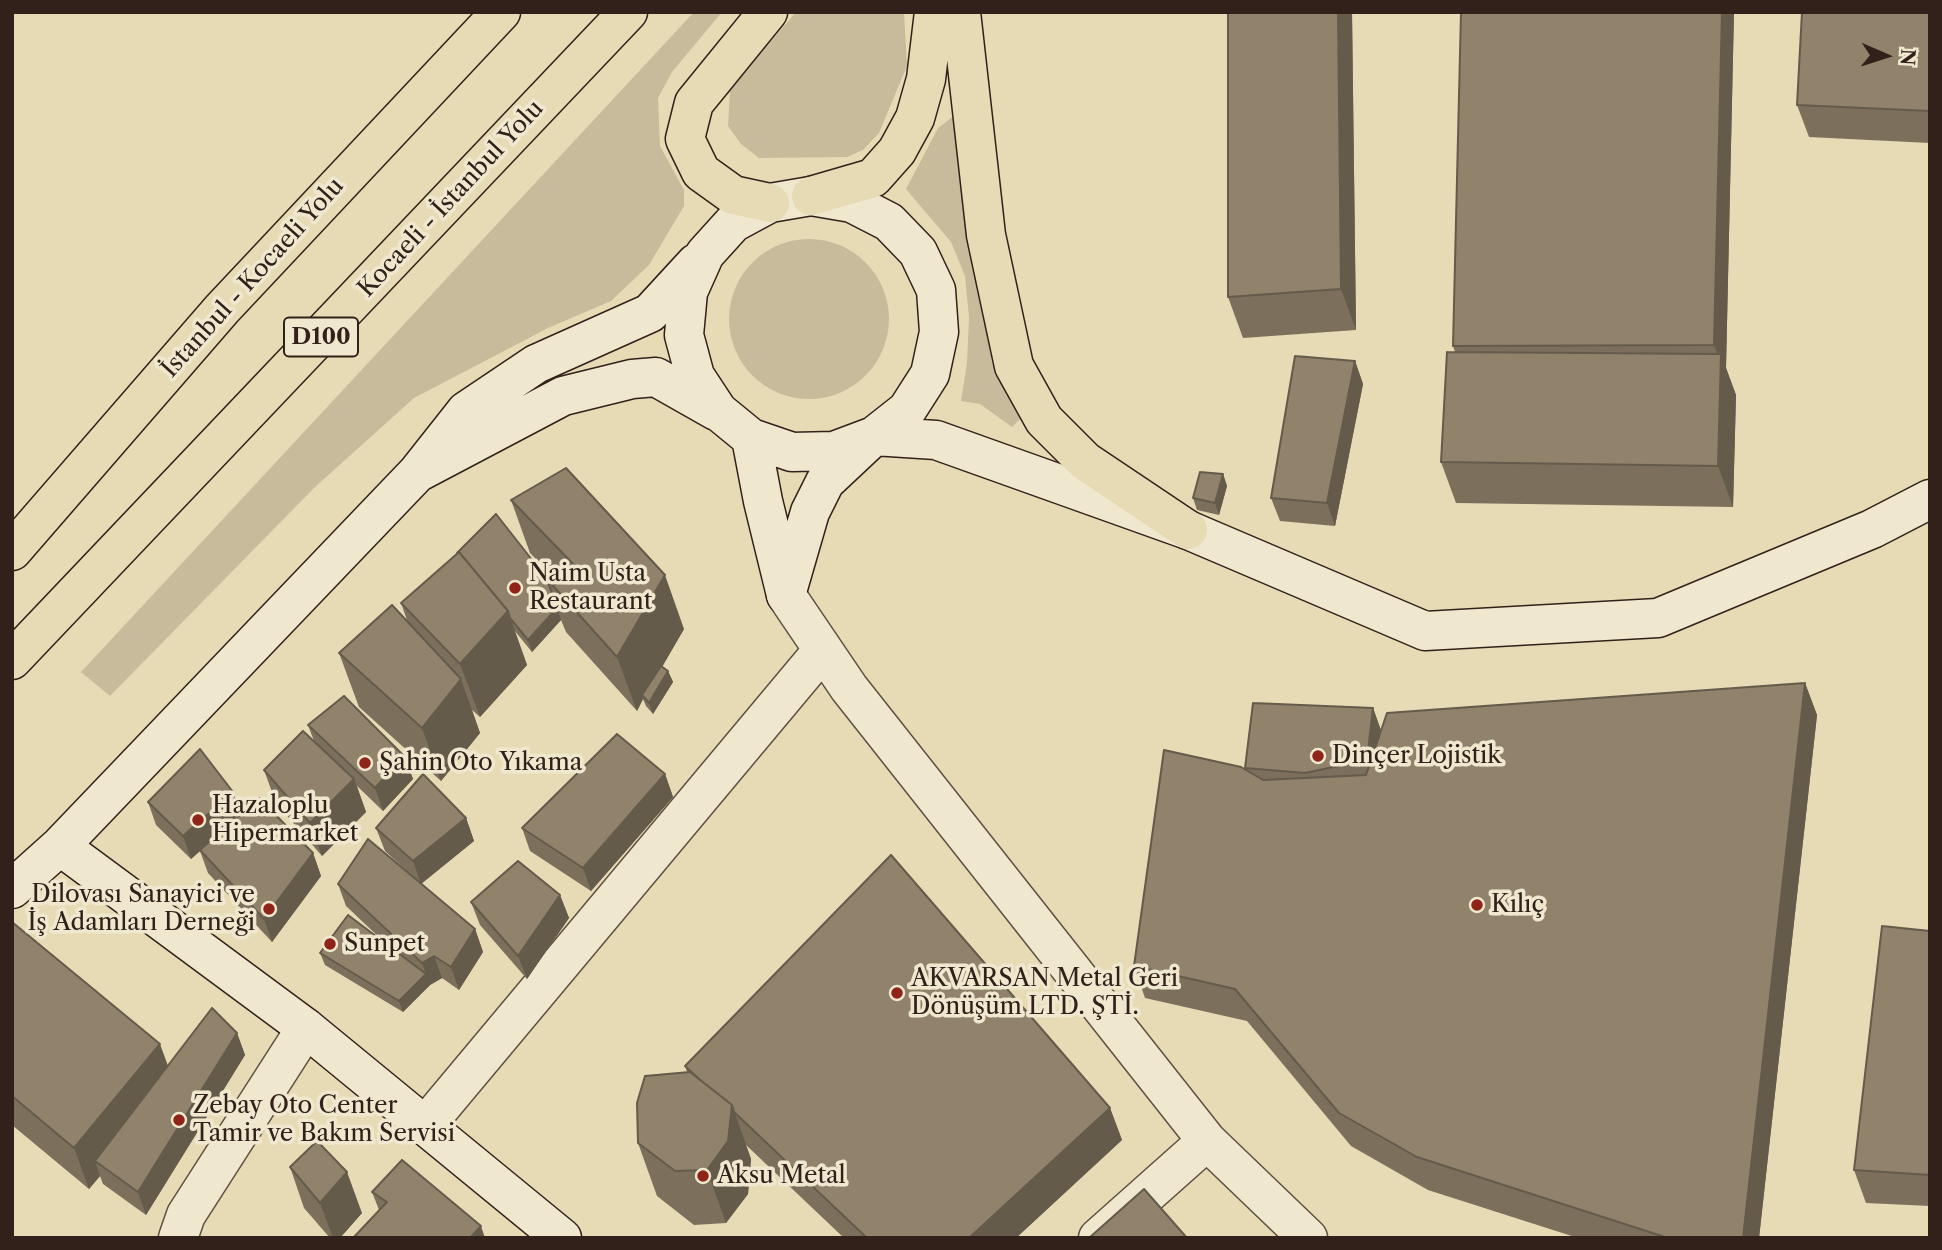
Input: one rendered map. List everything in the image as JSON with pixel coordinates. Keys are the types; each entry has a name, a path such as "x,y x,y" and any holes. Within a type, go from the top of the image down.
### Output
{"highway":[{"name":"İstanbul - Kocaeli Yolu","path":"12,551 222,309 501,12"},
{"name":"Kocaeli - İstanbul Yolu","path":"12,660 628,12"},
{"path":"768,12 694,103 685,139 701,172 733,195 769,203"},
{"path":"811,196 873,178 897,151 915,118 926,79 934,12"},
{"path":"961,12 986,235 1014,366 1044,420 1085,461 1188,530"}],"street":[{"path":"12,889 60,846 417,473 466,411 536,364 650,313 733,223 769,203 811,196 852,202 889,222 918,252 936,290 939,332 930,374 907,410 874,436 825,482 810,512 786,596"},
{"path":"705,254 688,292 684,335 695,376 718,411"},
{"path":"417,473 563,396 632,379 656,377 718,411 751,438 792,452 834,451 874,436 936,440 1188,530 1425,631 1658,618 1872,529 1930,499"},
{"path":"751,438 786,596 849,688 1208,1141 1308,1238"},
{"path":"425,1126 823,650"},
{"path":"60,846 306,1028 562,1238"},
{"path":"178,1238 186,1215 306,1028"},
{"path":"1098,1238 1208,1141"}],"shaded area":[{"path":"694,12 722,12 672,72 658,98 660,146 684,190 684,206 649,265 611,301 548,328 414,398 315,487 110,696 81,672"},
{"path":"796,12 904,12 907,66 879,133 863,150 847,157 759,158 741,144 728,126 730,90"},
{"path":"955,115 992,362 1020,419 1012,427 980,404 961,401 967,363 969,317 965,276 951,242 906,189 938,128"},
{"path":"809,239 840,245 865,263 883,288 889,319 883,350 865,375 840,393 809,399 778,393 753,375 735,350 729,319 735,288 753,263 778,245"}],"building":[{"path":"1228,12 1338,12 1341,289 1228,297"},
{"path":"1461,12 1722,12 1714,345 1453,346"},
{"path":"1802,12 1930,12 1930,111 1797,105"},
{"path":"1447,352 1721,354 1718,466 1441,462"},
{"path":"1295,356 1355,361 1327,503 1271,498"},
{"path":"566,468 665,575 617,657 547,579 576,567 511,500"},
{"path":"1200,472 1223,474 1215,503 1193,498"},
{"name":"Naim Usta Restaurant","path":"496,514 547,579 557,608 528,640 510,618 508,611 459,552 457,553"},
{"path":"459,552 508,611 460,664 401,603"},
{"path":"392,605 461,679 422,728 339,653"},
{"path":"661,666 668,671 649,703 642,695"},
{"name":"Kılıç","path":"1805,683 1743,1238 1668,1238 1417,1157 1339,1113 1235,989 1134,966 1164,750 1241,767 1263,780 1366,775 1387,713"},
{"path":"344,696 404,756 375,788 308,725"},
{"path":"1253,703 1373,708 1367,760 1305,773 1245,768"},
{"path":"303,731 354,779 310,823 264,770"},
{"path":"617,734 665,774 583,868 522,828"},
{"path":"200,749 233,792 183,836 148,802"},
{"path":"423,774 466,818 413,861 376,828"},
{"name":"Dilovası Sanayici ve İş Adamları Derneği","path":"259,798 313,853 264,919 200,850"},
{"path":"368,839 475,929 451,967 434,956 422,963 338,884"},
{"name":"AKVARSAN Metal Geri Dönüşüm LTD. ŞTİ.","path":"891,855 1110,1108 969,1238 867,1238 734,1112 732,1105 685,1066"},
{"path":"518,861 560,895 518,956 471,902"},
{"path":"348,915 426,974 399,1001 320,953"},
{"path":"12,922 160,1044 74,1148 12,1096"},
{"path":"1882,926 1930,931 1930,1175 1854,1170"},
{"path":"212,1008 237,1033 138,1192 95,1161"},
{"path":"690,1072 732,1105 728,1141 707,1170 675,1171 638,1143 637,1103 645,1076"},
{"path":"317,1141 347,1172 320,1203 290,1167"},
{"path":"402,1160 481,1226 470,1238 353,1238 387,1202 372,1192"},
{"path":"1144,1189 1187,1238 1089,1238"}],"place":[{"name":"Naim Usta Restaurant","path":"515,588"},
{"name":"Dinçer Lojistik","path":"1318,756"},
{"name":"Şahin Oto Yıkama","path":"365,763"},
{"name":"Hazaloplu Hipermarket","path":"198,820"},
{"name":"Kılıç","path":"1477,905"},
{"name":"Dilovası Sanayici ve İş Adamları Derneği","path":"269,909"},
{"name":"Sunpet","path":"330,944"},
{"name":"AKVARSAN Metal Geri Dönüşüm LTD. ŞTİ.","path":"897,993"},
{"name":"Zebay Oto Center Tamir ve Bakım Servisi","path":"179,1120"},
{"name":"Aksu Metal","path":"703,1176"}]}
